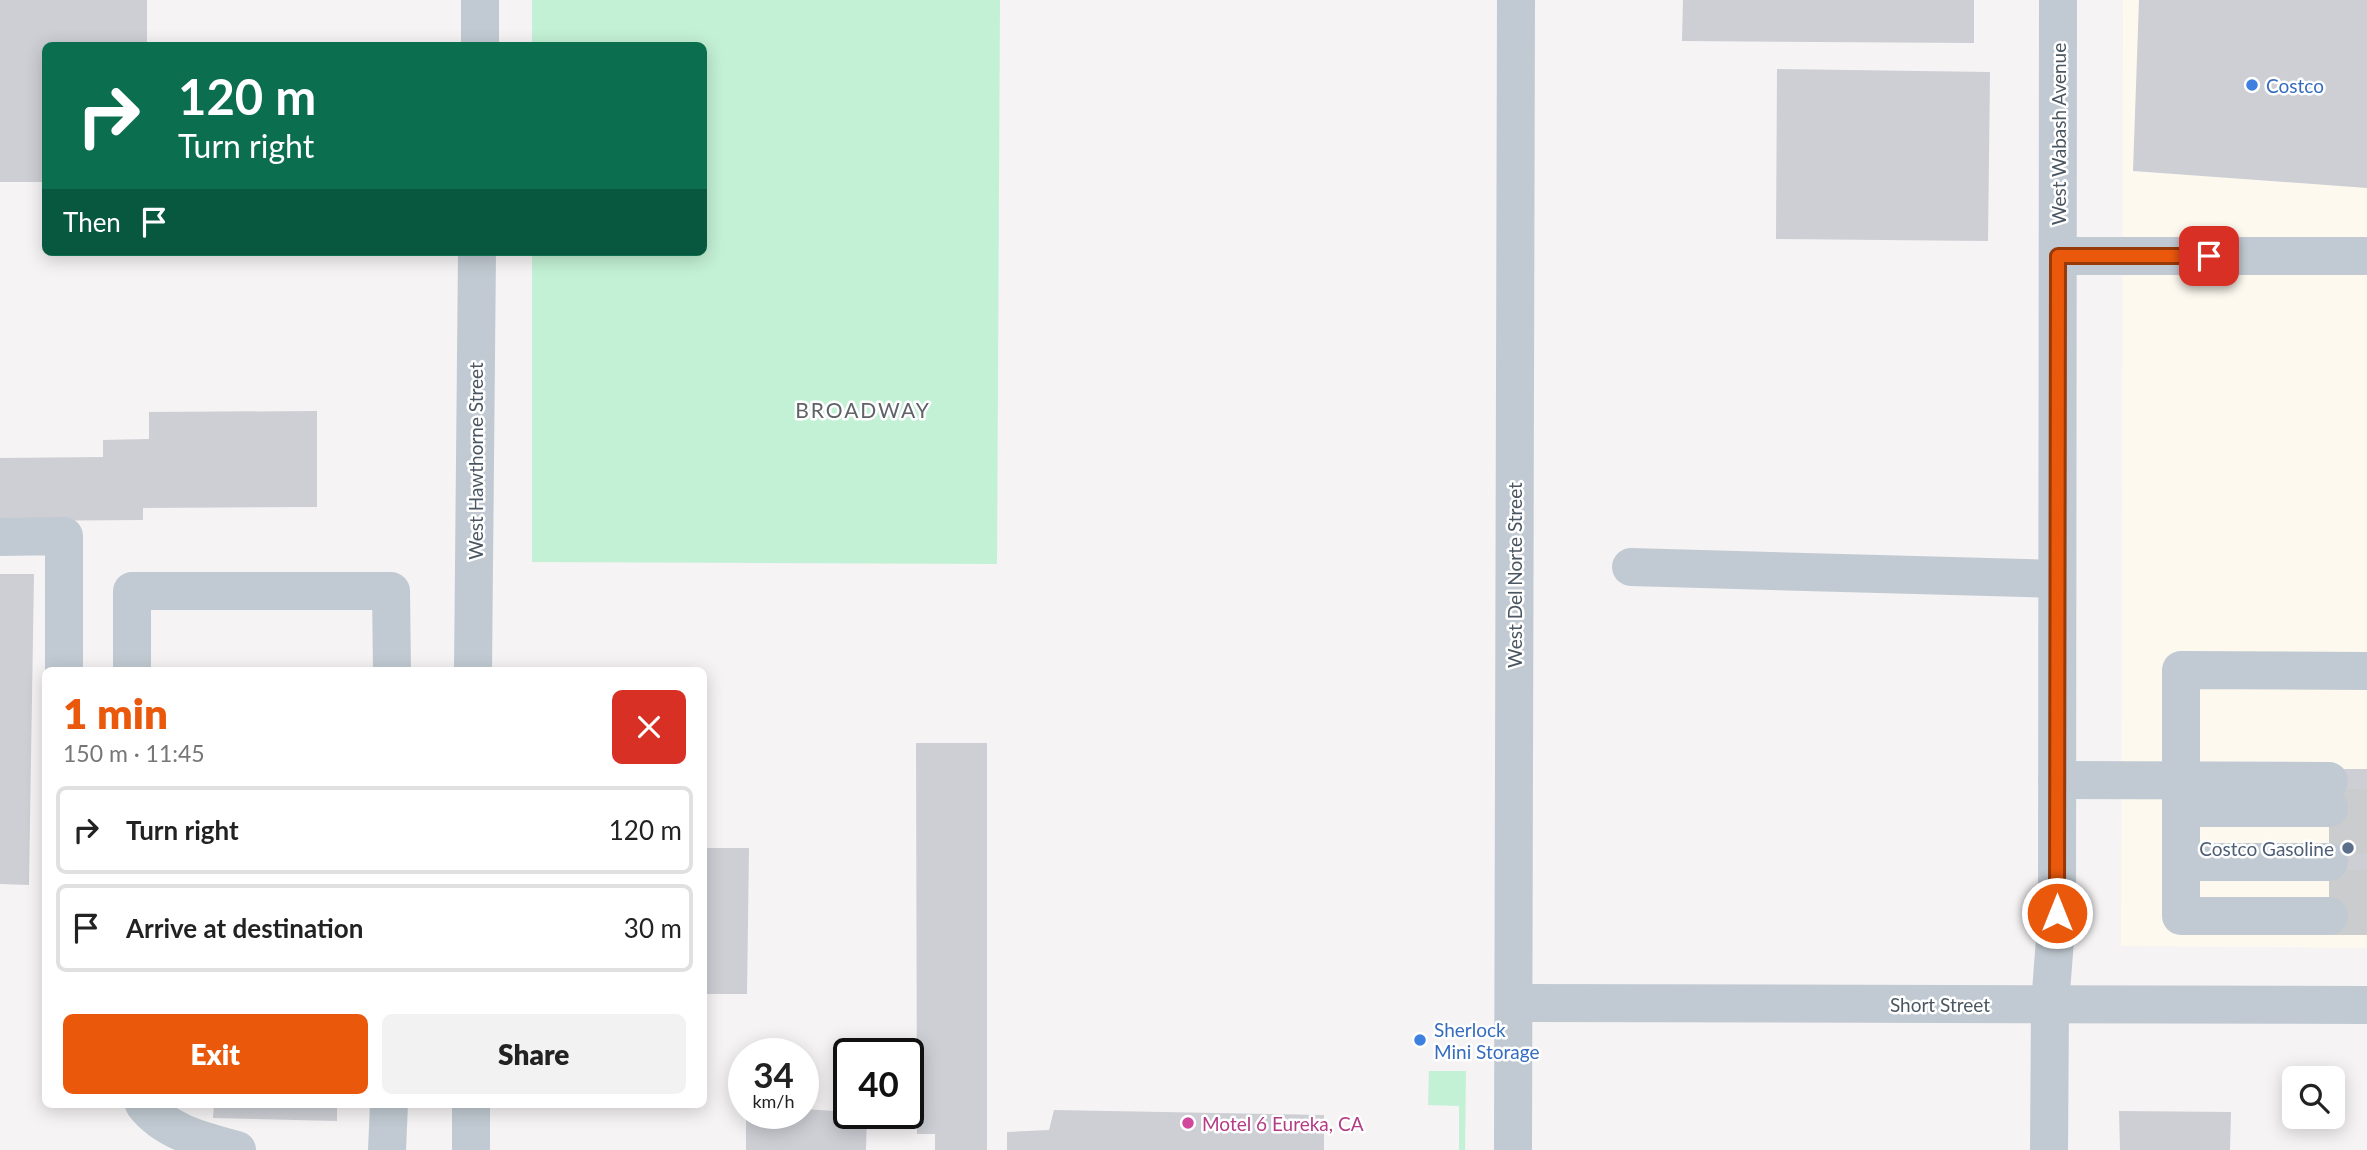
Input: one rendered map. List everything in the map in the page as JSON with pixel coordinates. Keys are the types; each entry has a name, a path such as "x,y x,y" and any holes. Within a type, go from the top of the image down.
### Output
{"street":[{"path":"480,0 480,42"},
{"name":"West Del Norte Street","path":"1513,1150 1516,0"},
{"name":"West Wabash Avenue","path":"2049,1150 2050,1005 2057,913 2058,0"},
{"name":"West Hawthorne Street","path":"473,667 477,256"},
{"path":"2058,256 2367,257"},
{"path":"0,537 64,536 64,667"},
{"path":"1630,567 2057,579"},
{"path":"132,667 132,591 391,591 392,667"},
{"path":"2181,835 2181,670 2367,671"},
{"path":"2057,780 2181,835 2329,848"},
{"path":"2181,835 2329,848"},
{"path":"2181,835 2329,848"},
{"name":"Short Street","path":"1514,1003 2367,1005"},
{"path":"147,1108 156,1120 204,1141 237,1150"},
{"path":"387,1150 389,1108"},
{"path":"471,1108 471,1150"}],"shaded area":[{"path":"2123,0 2367,0 2367,948 2121,946"}],"green space":[{"path":"532,0 1000,0 997,564 532,562 532,256 707,256 707,42 532,42"},
{"path":"1429,1071 1466,1071 1465,1150 1459,1150 1459,1106 1428,1105"}],"building":[{"path":"0,0 147,0 147,42 42,42 42,182 0,182"},
{"path":"1683,0 1974,0 1974,43 1682,41"},
{"name":"Costco","path":"2139,0 2367,0 2367,188 2133,171"},
{"path":"1777,69 1990,72 1988,241 1776,239"},
{"path":"317,411 317,507 143,508 143,520 0,521 0,458 103,457 103,440 149,439 149,412"},
{"path":"0,574 34,574 29,885 0,884"},
{"path":"916,743 987,743 987,1150 935,1150 935,1134 917,1134 917,1129 924,1129 924,1038 917,1038"},
{"name":"Costco Gasoline","path":"2329,769 2367,769 2367,928 2329,928"},
{"path":"707,848 749,848 747,994 707,994"},
{"path":"214,1108 337,1108 337,1121 213,1118"},
{"path":"819,1110 833,1111 833,1129 867,1129 866,1150 746,1150 746,1129 819,1129"},
{"name":"Motel 6 Eureka, CA","path":"1054,1110 1324,1115 1324,1150 1007,1150 1007,1132 1049,1130"},
{"path":"2119,1111 2231,1112 2230,1150 2120,1150"}],"tunnel":[{"path":"2329,808 2367,808"},
{"path":"2329,835 2367,835"},
{"path":"2329,889 2367,889"},
{"path":"2329,916 2367,916"}],"place":[{"name":"Costco","path":"2252,85"},
{"name":"Costco Gasoline","path":"2348,848"},
{"name":"Sherlock Mini Storage","path":"1420,1040"},
{"name":"Motel 6 Eureka, CA","path":"1188,1123"}],"district":[{"name":"BROADWAY","path":"863,409"}],"route":[{"path":"2057,913 2058,256 2209,256"}]}
